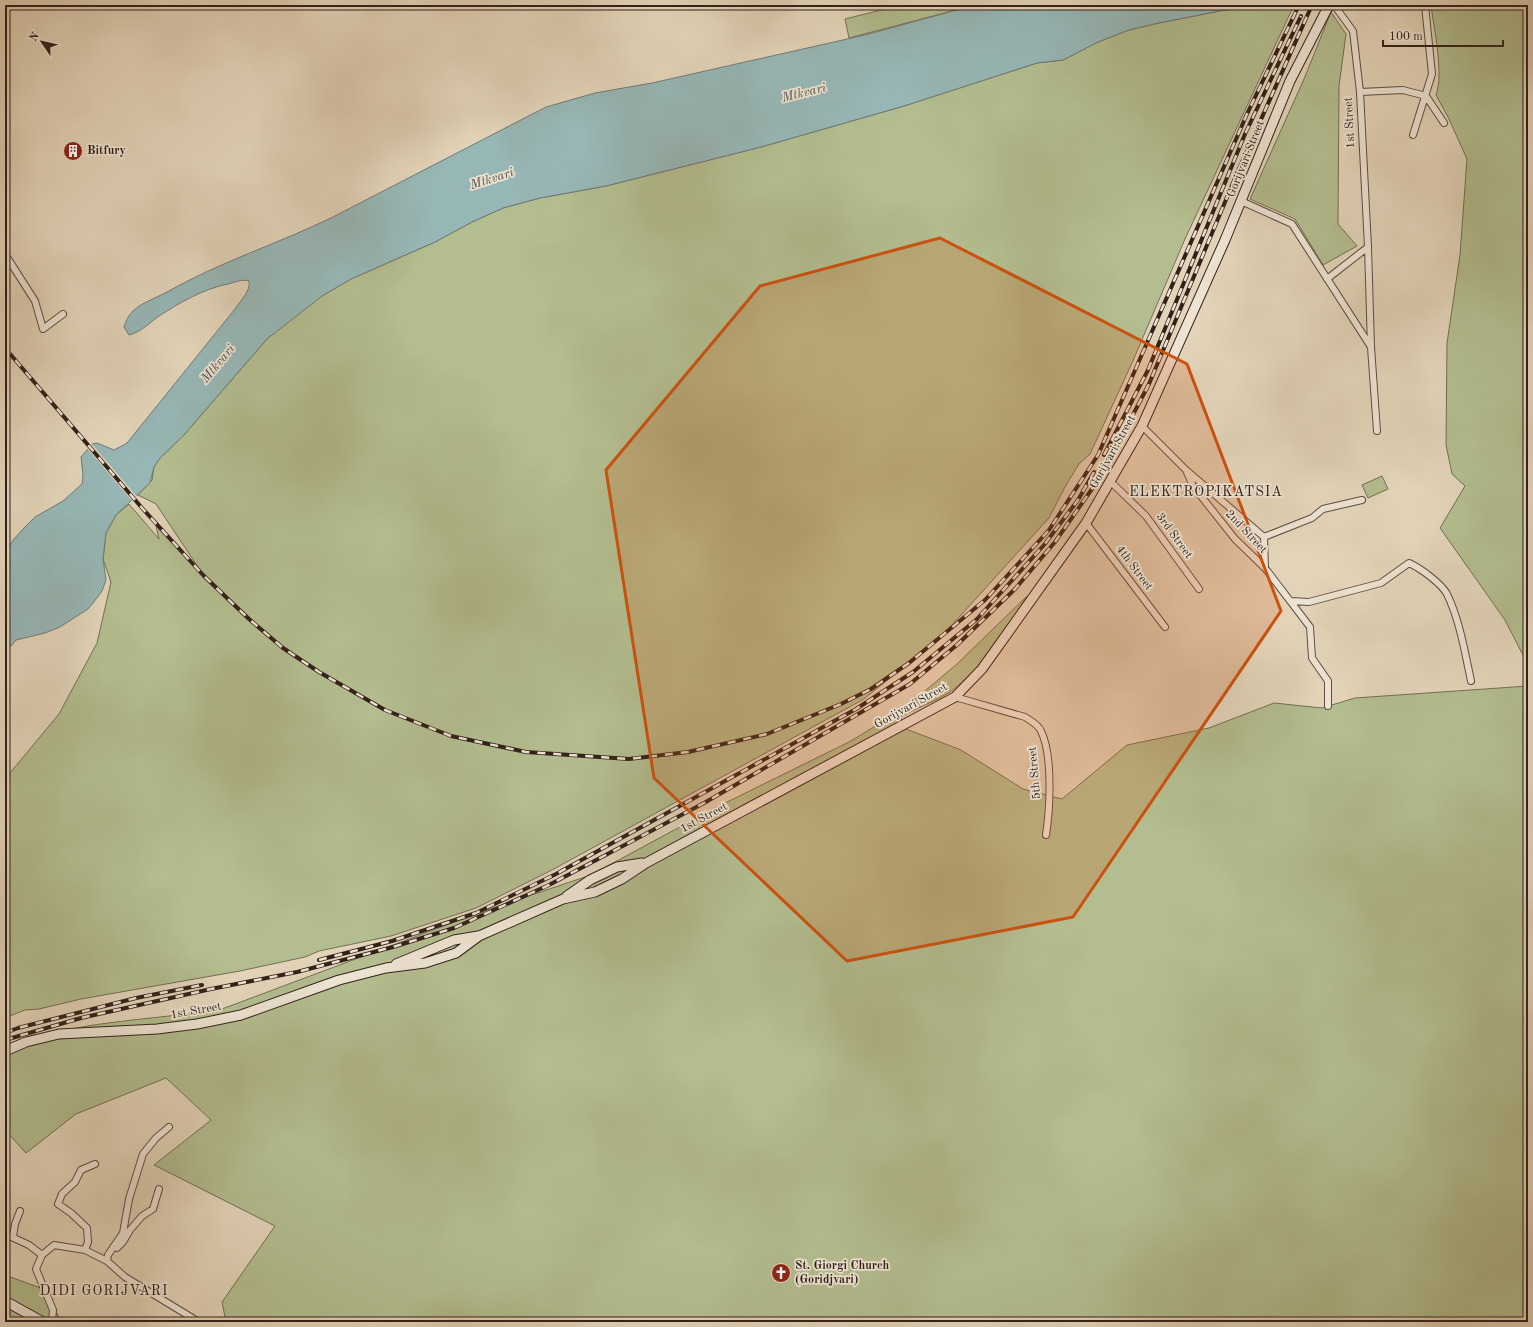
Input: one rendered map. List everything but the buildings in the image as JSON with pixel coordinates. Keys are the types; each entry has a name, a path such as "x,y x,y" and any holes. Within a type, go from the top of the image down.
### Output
{"main road":[{"name":"Gorijvari Street","path":"774,794 955,697 982,669 1086,523 1142,426 1166,376 1241,201 1290,81 1328,5"},
{"name":"1st Street","path":"563,899 595,892 622,879 646,863 774,794"},
{"name":"1st Street","path":"5,1051 26,1042 59,1034 157,1029 197,1024 241,1015 339,980 386,968 425,963 456,953 479,936 563,899 590,880 617,867 646,863"},
{"name":"1st Street","path":"386,968 454,940 479,936"},
{"path":"5,1301 43,1322"}],"street":[{"name":"1st Street","path":"1334,5 1353,31 1360,92 1377,431"},
{"path":"1413,135 1432,74 1425,5"},
{"path":"1360,92 1403,90 1426,96 1444,123"},
{"path":"1241,201 1292,224 1372,347"},
{"path":"1327,279 1368,247"},
{"path":"5,254 36,300 43,330 63,314"},
{"name":"2nd Street","path":"1142,426 1186,470 1264,537 1265,568"},
{"name":"2nd Street","path":"1186,470 1193,486 1235,539 1265,568 1310,627 1312,658 1328,681 1328,706"},
{"name":"3rd Street","path":"1111,482 1146,516 1199,589"},
{"path":"1264,537 1312,518 1323,508 1362,500"},
{"name":"4th Street","path":"1086,523 1165,627"},
{"path":"1291,601 1308,602 1381,583 1409,563 1421,569 1446,593 1461,634 1471,681"},
{"name":"5th Street","path":"955,697 1025,717 1035,723 1041,731 1046,750 1050,781 1049,816 1046,835"},
{"path":"107,1258 123,1233 130,1199 143,1154 156,1138 169,1127"},
{"path":"85,1250 88,1242 87,1228 71,1213 58,1204 62,1194 75,1182 82,1170 95,1164"},
{"path":"107,1258 123,1242 130,1230 142,1216 153,1209 159,1189"},
{"path":"13,1237 15,1224 20,1211"},
{"path":"5,1234 29,1245 42,1255"},
{"path":"52,1322 53,1310 36,1269 42,1255 54,1246 85,1250 107,1258 125,1277 196,1321"}],"highlighted area":[{"path":"940,238 1187,364 1281,611 1073,917 847,961 654,778 606,470 760,286"}],"green space":[{"path":"901,5 975,5 849,38 845,19"},
{"path":"1250,5 1294,5 1185,239 1132,363 1090,454 1079,464 1049,518 943,635 864,699 552,870 476,908 391,936 319,951 305,957 240,971 81,999 39,1009 25,1010 5,1018 5,779 59,714 97,643 111,582 103,559 106,533 116,515 129,504 159,539 156,526 202,573 156,504 138,495 152,480 154,467 160,458 183,436 267,339 297,314 322,296 351,279 435,242 472,222 503,208 540,198 606,186 761,147 904,106 1037,63 1063,60 1098,42 1129,30"},
{"path":"1431,5 1528,5 1528,665 1505,620 1440,528 1465,486 1452,474 1446,445 1447,343 1460,255 1467,159 1449,119 1436,95 1439,63"},
{"path":"1331,12 1346,34 1339,86 1338,224 1357,246 1323,265 1295,219 1250,199 1304,79"},
{"path":"1382,476 1388,489 1368,498 1362,485"},
{"path":"1027,596 993,648 973,672 944,696 900,717 906,729 961,750 1023,789 1062,799 1127,745 1209,728 1274,703 1322,708 1355,698 1528,686 1528,1322 226,1322 222,1302 275,1226 154,1165 211,1120 166,1078 76,1114 26,1153 5,1130 5,1048 57,1032 112,1022 222,1009 484,911 591,875 715,808 851,741 906,707 957,664"},
{"path":"5,1275 46,1290 61,1322 5,1322"}],"water":[{"name":"Mtkvari","path":"975,5 1250,5 1129,30 1098,42 1063,60 1037,63 904,106 761,147 606,186 540,198 503,208 472,222 435,242 351,279 322,296 267,339 183,436 160,458 154,467 150,483 116,515 106,533 103,559 106,580 102,591 88,609 60,627 45,633 16,640 5,653 5,556 13,540 35,517 63,501 82,484 83,475 81,457 92,444 97,443 114,450 127,443 245,296 249,281 244,280 219,286 192,297 159,316 141,330 129,335 124,327 128,317 136,308 207,271 331,218 546,107 595,93 652,83 865,35"}],"pier":[{"path":"90,442 138,498 133,502 86,447"}],"railway":[{"path":"5,348 142,508 204,576 249,619 283,648 319,672 385,710 451,736 526,752 629,759 688,752 767,734 841,704 871,689 909,663 985,600 1049,530 1098,455 1247,114 1299,5"},
{"path":"5,1040 81,1018 211,989 297,972 393,947 454,928 549,885 704,803 910,684 958,644 1015,589 1055,542 1101,476 1149,384 1238,171 1312,5"},
{"path":"1104,455 1148,370 1245,134 1301,16"},
{"path":"319,960 392,941 476,913 556,874 856,709 913,672 977,619 1044,545 1078,500 1094,472"},
{"path":"5,1033 18,1028 136,998 202,985"}],"place":[{"name":"Bitfury","path":"73,151"},
{"name":"St. Giorgi Church (Goridjvari)","path":"781,1273"}],"district":[{"name":"ELEKTROPIKATSIA","path":"1206,492"},
{"name":"DIDI GORIJVARI","path":"104,1291"}]}
